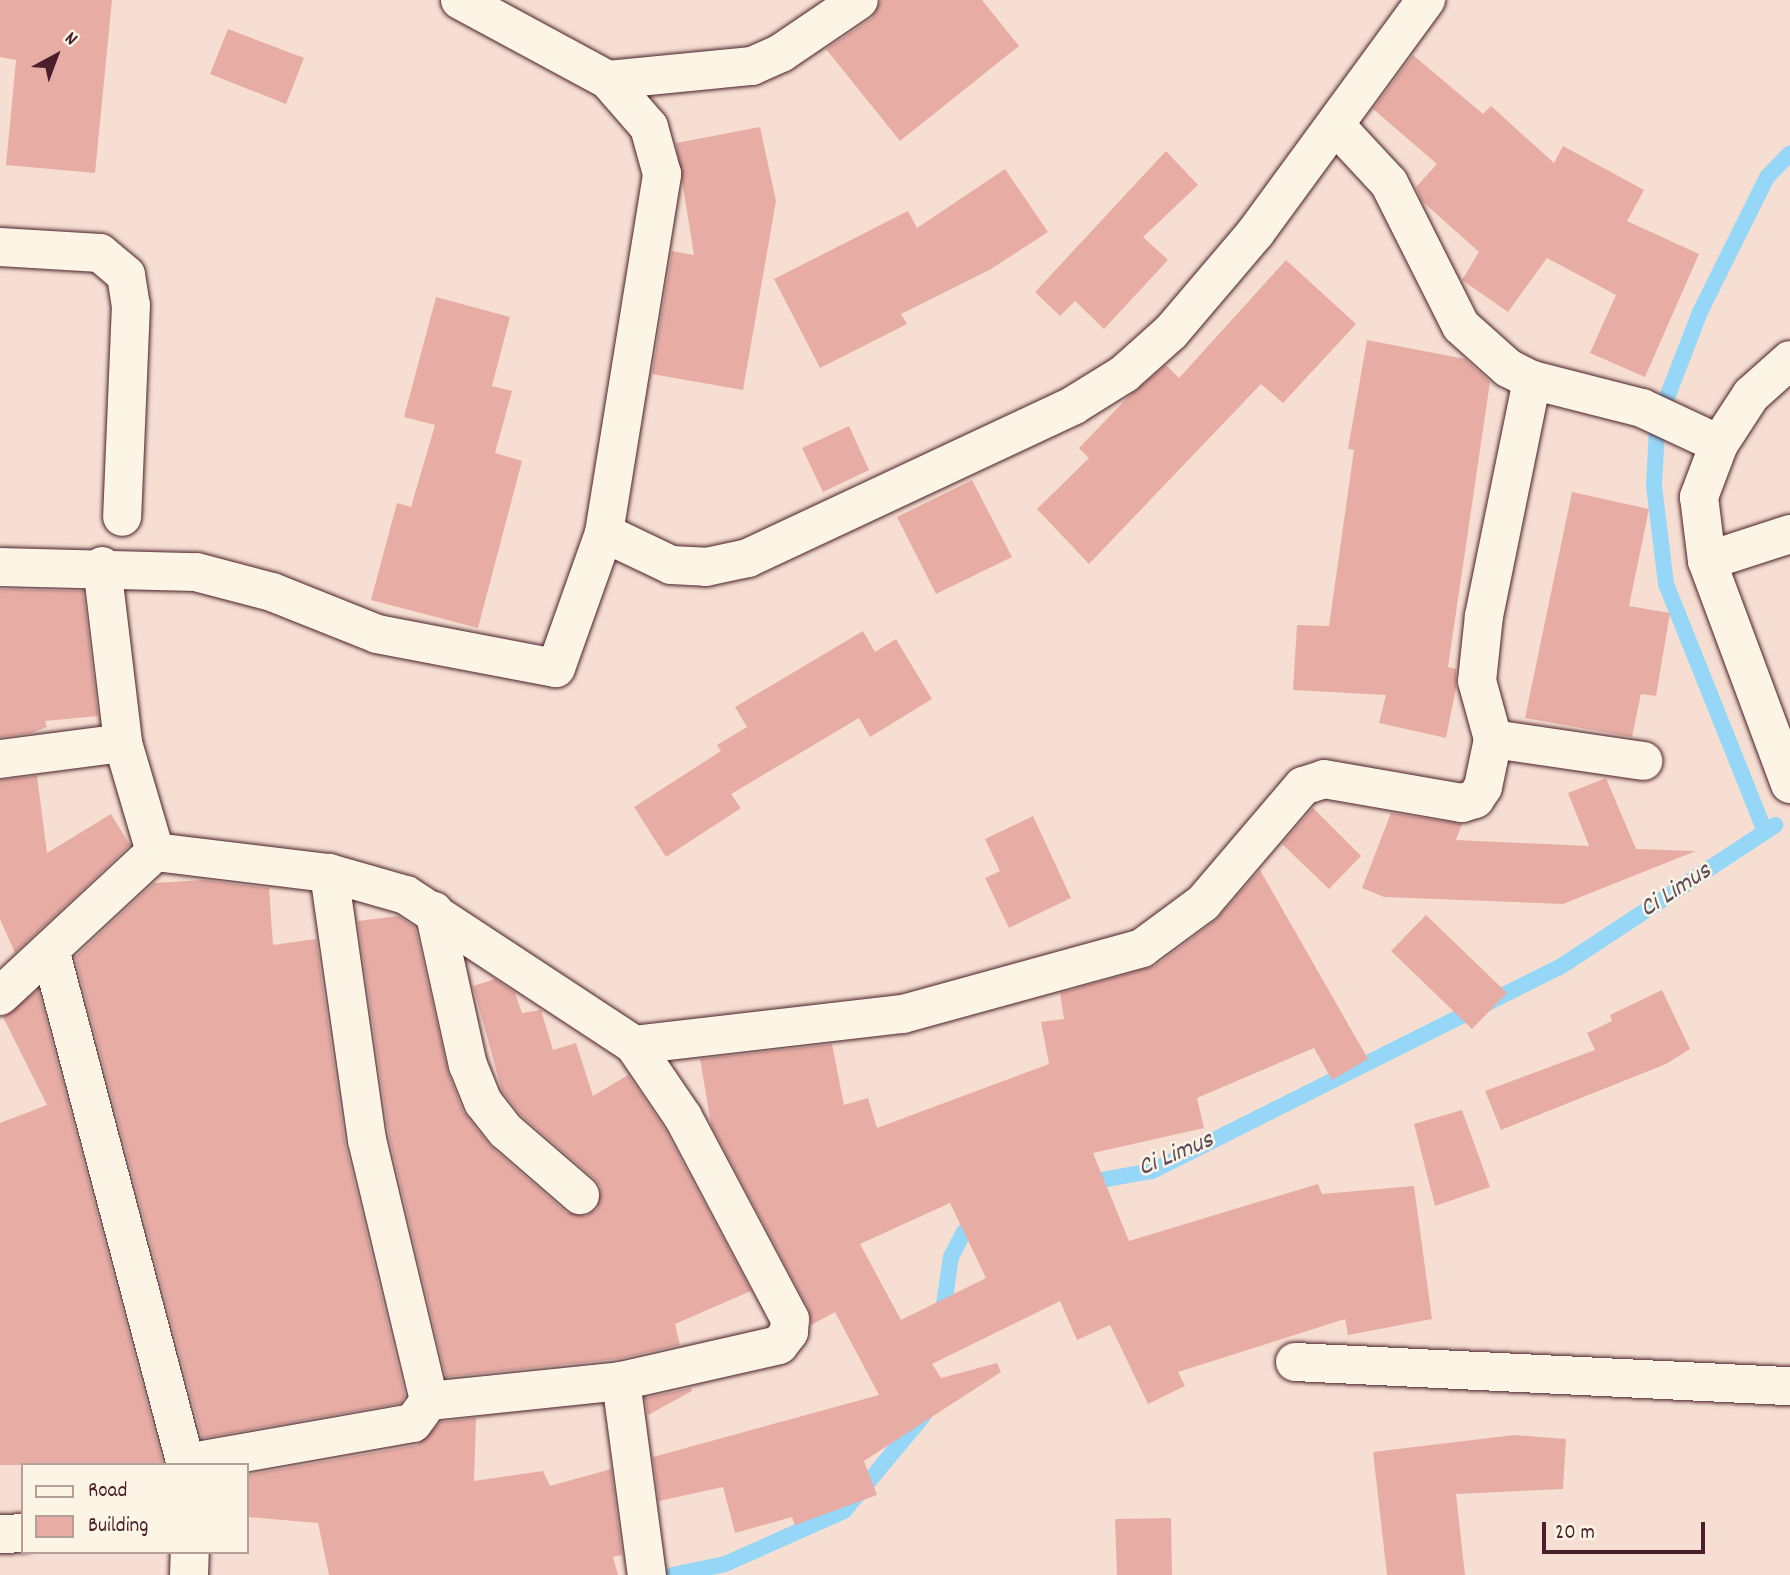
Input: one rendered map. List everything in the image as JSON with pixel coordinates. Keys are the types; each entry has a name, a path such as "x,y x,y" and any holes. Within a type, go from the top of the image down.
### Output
{"street":[{"path":"0,567 102,566 196,572 272,593 377,634 556,668 604,533 662,174 649,127 608,80 460,0"},
{"path":"608,80 752,66 781,53 859,0"},
{"path":"604,533 671,565 706,567 748,558 1074,405 1124,374 1171,332 1336,126 1426,0"},
{"path":"1336,126 1389,183 1461,326 1508,368 1532,380 1598,392 1719,444"},
{"path":"0,247 100,253 126,275 131,304 122,517"},
{"path":"1790,360 1751,395 1719,444 1699,497 1707,561 1790,784"},
{"path":"634,1045 903,1014 1142,948 1203,903 1304,786 1324,779 1462,803 1475,799 1483,787 1493,739 1477,681 1484,616 1532,380"},
{"path":"1707,561 1790,534"},
{"path":"102,566 123,743 155,852"},
{"path":"1493,739 1643,761"},
{"path":"0,759 123,743"},
{"path":"155,852 329,873 406,895 634,1045 683,1117 790,1319 789,1332 779,1345 621,1381 429,1401 412,1423 192,1463"},
{"path":"0,996 51,953 155,852"},
{"path":"329,873 367,1140 429,1401"},
{"path":"434,911 468,1065 483,1102 506,1131 580,1195"},
{"path":"51,953 186,1463"},
{"path":"1295,1362 1790,1386"},
{"path":"621,1381 647,1575"},
{"path":"0,1534 21,1533"},
{"path":"189,1575 190,1554"}],"building":[{"path":"0,0 112,0 95,173 6,165 16,60 0,57"},
{"path":"881,0 982,0 1019,46 900,141 826,49 872,18"},
{"path":"228,29 304,58 286,104 210,74"},
{"path":"1413,55 1483,114 1491,106 1554,163 1563,146 1644,190 1627,221 1699,254 1645,377 1590,353 1616,295 1547,258 1508,312 1462,280 1479,252 1422,201 1416,187 1437,164 1373,109"},
{"path":"760,127 776,201 743,390 652,374 672,251 694,255 676,143"},
{"path":"1166,151 1198,185 1143,237 1168,260 1104,329 1075,301 1060,316 1035,292"},
{"path":"1005,169 1048,232 991,269 901,314 907,324 820,368 774,279 908,211 917,228"},
{"path":"1286,260 1356,324 1283,403 1261,384 1089,564 1037,509 1089,458 1079,448 1128,397 1166,365 1179,378"},
{"path":"436,297 510,317 492,386 512,391 495,453 522,461 478,628 371,600 397,503 411,507 435,425 404,417"},
{"path":"1367,340 1465,359 1490,382 1448,667 1456,669 1456,688 1446,738 1379,723 1386,695 1293,690 1297,625 1329,626 1354,450 1348,449"},
{"path":"849,426 869,470 823,492 802,448"},
{"path":"972,480 1012,557 936,594 897,517"},
{"path":"1572,492 1649,509 1629,606 1670,613 1656,696 1641,694 1632,737 1525,718"},
{"path":"0,589 83,591 98,716 45,721 47,727 31,733 0,737"},
{"path":"863,631 875,652 896,639 932,699 870,737 859,718 731,794 741,808 666,857 634,807 721,751 717,745 747,727 735,707"},
{"path":"37,776 47,853 111,814 130,845 15,953 0,919 0,780"},
{"path":"1606,778 1636,849 1696,851 1563,904 1384,897 1362,888 1391,813 1462,824 1456,840 1589,846 1568,793"},
{"path":"1313,808 1361,856 1329,889 1282,844"},
{"path":"1033,816 1071,898 1009,928 985,878 1000,871 985,839"},
{"path":"1260,870 1368,1059 1332,1080 1314,1048 1197,1098 1204,1128 1093,1153 1129,1241 1318,1184 1322,1194 1414,1186 1432,1319 1348,1335 1345,1319 1178,1372 1185,1386 1148,1404 1110,1325 1077,1340 1060,1301 932,1364 941,1378 997,1363 1001,1372 864,1461 877,1495 795,1525 792,1517 735,1533 723,1487 659,1501 653,1457 879,1395 835,1312 811,1325 809,1309 711,1124 700,1059 832,1044 844,1105 868,1098 877,1128 1049,1064 1041,1022 1064,1019 1060,993 1155,966 1216,920","holes":["950,1203 986,1278 901,1320 860,1244"]},
{"path":"204,880 269,888 273,945 316,939 345,1143 405,1396 401,1403 202,1438 75,957 154,883"},
{"path":"1426,915 1507,993 1472,1029 1391,951"},
{"path":"398,916 415,927 448,1073 463,1111 489,1145 566,1212 586,1216 597,1209 601,1188 595,1179 522,1116 502,1091 473,986 495,979 515,993 522,1013 541,1010 553,1050 576,1043 593,1096 628,1075 664,1128 751,1291 675,1324 680,1345 617,1359 446,1377 389,1136 358,921"},
{"path":"38,990 162,1463 0,1465 0,1123 47,1105 3,1017"},
{"path":"1662,990 1690,1049 1666,1064 1501,1130 1485,1091 1595,1050 1587,1033 1612,1021 1610,1015"},
{"path":"1462,1110 1490,1187 1435,1206 1414,1124"},
{"path":"691,1388 692,1391 648,1415 645,1398"},
{"path":"476,1418 474,1481 543,1471 550,1486 611,1469 622,1555 613,1557 618,1575 329,1575 318,1523 248,1517 248,1475 417,1445 441,1422"},
{"path":"1514,1435 1566,1439 1563,1489 1456,1494 1465,1575 1387,1575 1373,1452"},
{"path":"1171,1518 1172,1575 1117,1575 1115,1519"}],"waterway":[{"path":"1668,395 1700,312 1767,177 1790,153"},
{"path":"1657,429 1654,486 1666,584 1765,832"},
{"name":"Ci Limus","path":"1085,1183 1152,1171 1560,967 1775,825"},
{"name":"Ci Limus","path":"942,1318 951,1257 964,1232 981,1220"},
{"name":"Ci Limus","path":"672,1575 725,1564 844,1511 924,1415"}]}
